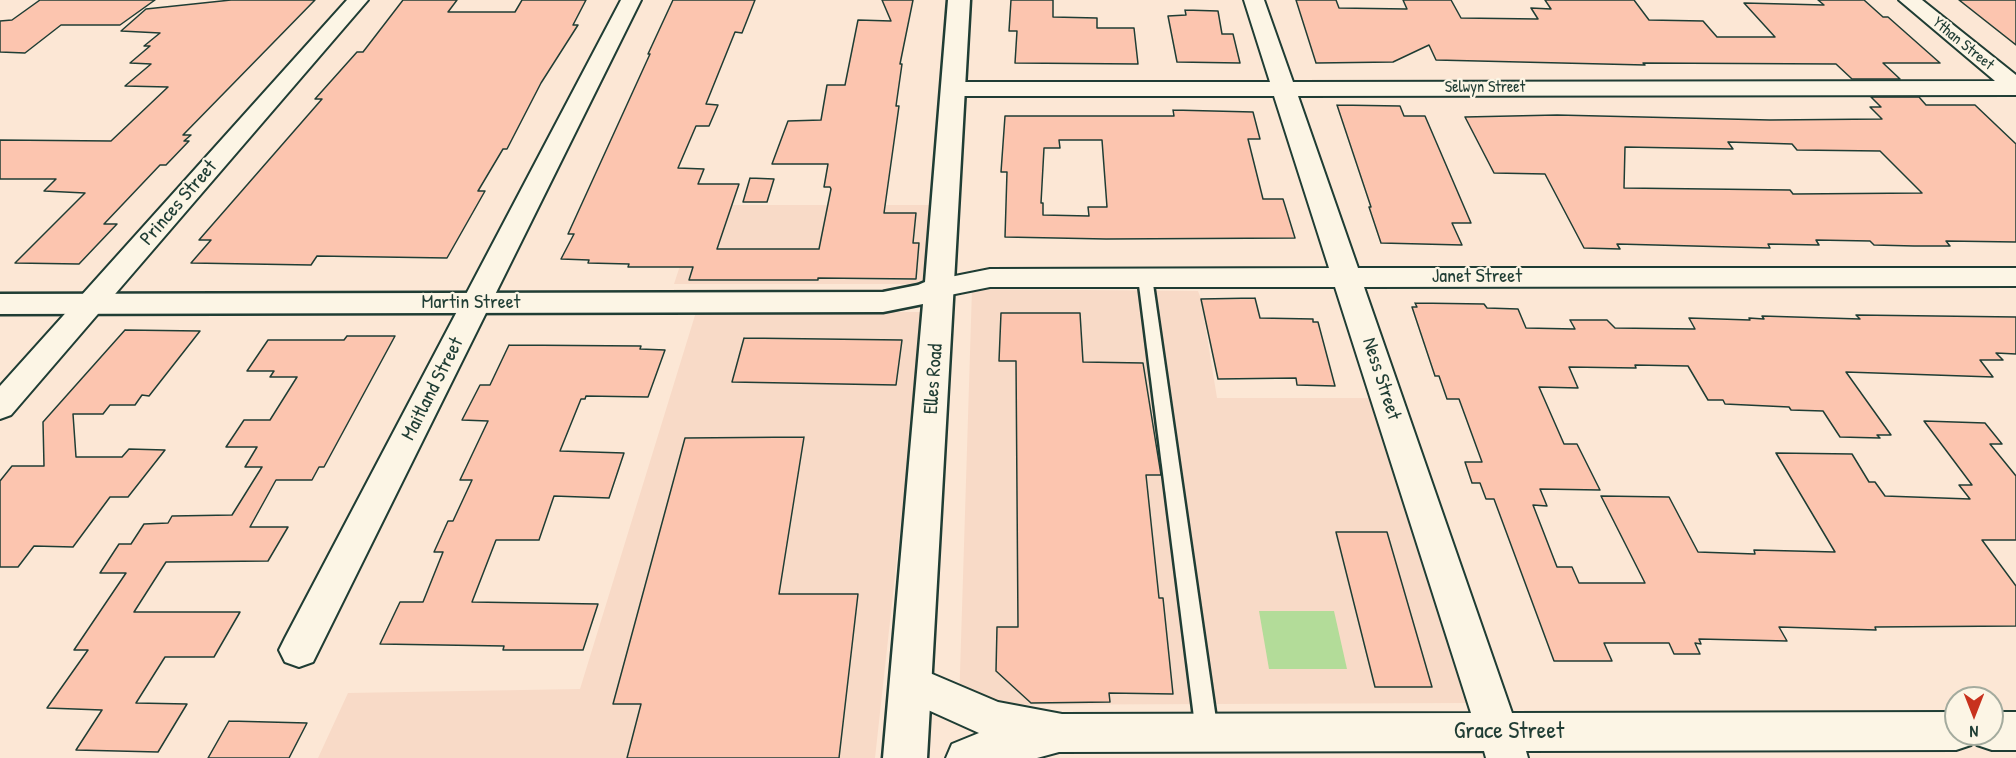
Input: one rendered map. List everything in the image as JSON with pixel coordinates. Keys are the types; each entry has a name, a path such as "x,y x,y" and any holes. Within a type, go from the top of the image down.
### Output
{"main road":[{"name":"Elles Road","path":"904,758 940,288 959,0"},
{"name":"Martin Street","path":"0,304 883,302 904,299 940,288"}],"street":[{"name":"Princes Street","path":"0,407 358,0"},
{"name":"Maitland Street","path":"299,650 632,0"},
{"name":"Ness Street","path":"1254,0 1503,745"},
{"name":"Ythan Street","path":"1909,0 2016,87"},
{"name":"Selwyn Street","path":"953,89 2016,87"},
{"name":"Janet Street","path":"940,288 990,278 2016,277"},
{"name":"Grace Street","path":"910,683 995,720 1062,733 1207,733 1503,745 1944,731"},
{"name":"Grace Street","path":"967,758 990,748 1062,733"}],"lane":[{"path":"1145,277 1207,733"}],"shaded area":[{"path":"700,205 940,205 934,284 674,284"},
{"path":"972,289 1198,291 1217,398 1371,398 1467,703 959,705"},
{"path":"696,312 924,312 875,758 318,758 348,693 580,689"}],"green space":[{"path":"1259,611 1334,611 1347,669 1269,669"}],"building":[{"path":"40,0 155,0 120,25 61,25 25,53 0,52 0,21 12,20"},
{"path":"231,0 315,0 183,135 191,135 184,141 189,141 166,165 160,165 104,224 117,224 79,264 15,263 85,193 44,191 56,179 0,179 0,140 111,141 168,87 125,86 151,64 130,63 150,46 144,46 160,33 121,31 146,9"},
{"path":"403,0 457,0 448,12 515,12 522,0 586,0 573,25 578,25 541,83 507,149 503,149 478,191 485,191 447,258 317,256 311,265 191,263 211,240 199,240 322,99 315,99 357,52 363,52"},
{"path":"673,0 755,0 742,33 735,32 706,104 718,105 709,126 696,126 678,168 704,169 698,184 739,184 717,249 819,249 831,189 824,187 828,164 772,164 788,121 821,120 827,85 845,85 858,20 891,21 882,0 913,0 900,64 902,64 896,106 899,106 884,213 916,213 913,243 919,243 916,279 689,280 693,267 628,267 629,264 588,263 589,260 561,259 574,234 568,234"},
{"path":"1011,0 1053,0 1053,17 1097,18 1097,28 1134,28 1138,64 1015,63 1017,31 1009,31"},
{"path":"1296,0 1336,0 1339,8 1407,9 1403,0 1451,0 1461,18 1538,19 1531,8 1551,9 1545,0 1634,0 1649,20 1703,21 1717,37 1775,37 1744,3 1824,5 1818,0 1864,0 1883,17 1888,17 1940,63 1883,63 1900,79 1852,79 1836,64 1643,63 1645,65 1436,60 1429,45 1393,62 1316,63"},
{"path":"1959,0 2016,0 2016,45"},
{"path":"1185,10 1218,11 1222,34 1233,34 1240,63 1177,62 1168,16 1186,15"},
{"path":"1871,97 1919,97 1926,105 1975,105 2016,144 2016,242 1946,241 1950,246 1914,246 1874,245 1870,241 1816,240 1819,245 1768,244 1770,248 1617,244 1620,249 1584,248 1545,174 1494,173 1465,117 1557,115 1770,120 1882,119 1870,107 1881,107","holes":["1728,142 1792,144 1797,150 1880,151 1922,193 1793,194 1790,190 1624,188 1625,147 1733,149"]},
{"path":"1337,105 1400,106 1404,116 1425,116 1471,223 1452,223 1462,245 1381,243"},
{"path":"1173,110 1253,112 1260,139 1248,139 1263,199 1283,199 1295,238 1005,237 1007,172 1001,172 1005,116 1174,116","holes":["1059,140 1102,140 1107,207 1088,207 1089,216 1043,215 1043,203 1041,203 1044,148 1060,148"]},
{"path":"750,178 774,179 767,202 743,202"},
{"path":"1255,298 1260,318 1313,319 1313,322 1318,322 1335,386 1297,385 1296,378 1218,379 1201,299"},
{"path":"1415,303 1484,304 1487,308 1518,309 1526,328 1575,329 1570,320 1607,320 1615,328 1695,329 1689,318 1750,320 1749,318 1764,319 1762,316 1860,319 1856,315 2016,317 2016,354 1996,353 2003,360 1980,360 1993,377 1846,372 1891,435 1877,435 1880,438 1840,437 1823,411 1725,404 1723,400 1708,400 1688,366 1569,367 1578,388 1539,387 1564,444 1577,444 1600,490 1540,489 1547,506 1533,505 1557,567 1572,567 1579,583 1645,583 1601,496 1669,497 1698,552 1755,554 1754,550 1835,552 1776,453 1852,454 1869,482 1875,482 1885,496 1970,499 1959,485 1972,485 1924,421 1985,423 2002,444 1990,444 2016,476 2016,540 1982,540 2016,586 2016,626 1875,627 1876,630 1779,627 1787,641 1699,639 1701,644 1695,643 1700,654 1674,654 1669,643 1604,643 1612,661 1554,661 1494,499 1486,499 1480,483 1472,483 1465,462 1482,462 1459,399 1447,399 1439,376 1435,376 1412,307 1417,307"},
{"path":"1001,313 1080,313 1083,362 1143,363 1161,475 1146,475 1159,598 1163,598 1173,694 1109,693 1110,702 1031,703 996,671 997,627 1018,627 1016,361 999,361"},
{"path":"125,330 200,331 149,396 142,395 135,405 110,405 103,414 73,414 76,457 122,457 129,449 165,450 128,497 110,497 73,547 34,546 18,567 0,567 0,481 12,466 44,466 43,422"},
{"path":"347,336 395,336 324,467 319,467 312,480 276,480 250,527 288,527 268,561 166,562 134,612 240,612 214,657 165,657 136,703 187,704 158,752 76,750 102,710 47,708 88,650 74,650 126,573 100,573 119,544 131,544 144,524 168,523 172,516 232,515 262,467 245,467 257,447 226,447 244,420 270,420 297,377 270,377 274,371 247,371 268,340 344,340"},
{"path":"744,338 902,340 896,385 732,382"},
{"path":"509,345 641,346 640,349 665,350 648,397 586,396 585,399 581,399 560,451 624,453 609,498 554,496 539,540 496,540 472,602 598,604 583,650 503,650 504,646 380,644 400,602 423,602 443,552 434,552 448,521 453,521 472,480 460,480 488,421 462,420 480,385 490,385"},
{"path":"804,437 779,594 858,594 839,758 627,758 641,704 613,704 685,438"},
{"path":"1336,532 1387,532 1432,687 1375,687"},
{"path":"229,721 307,723 289,758 208,758"}]}
